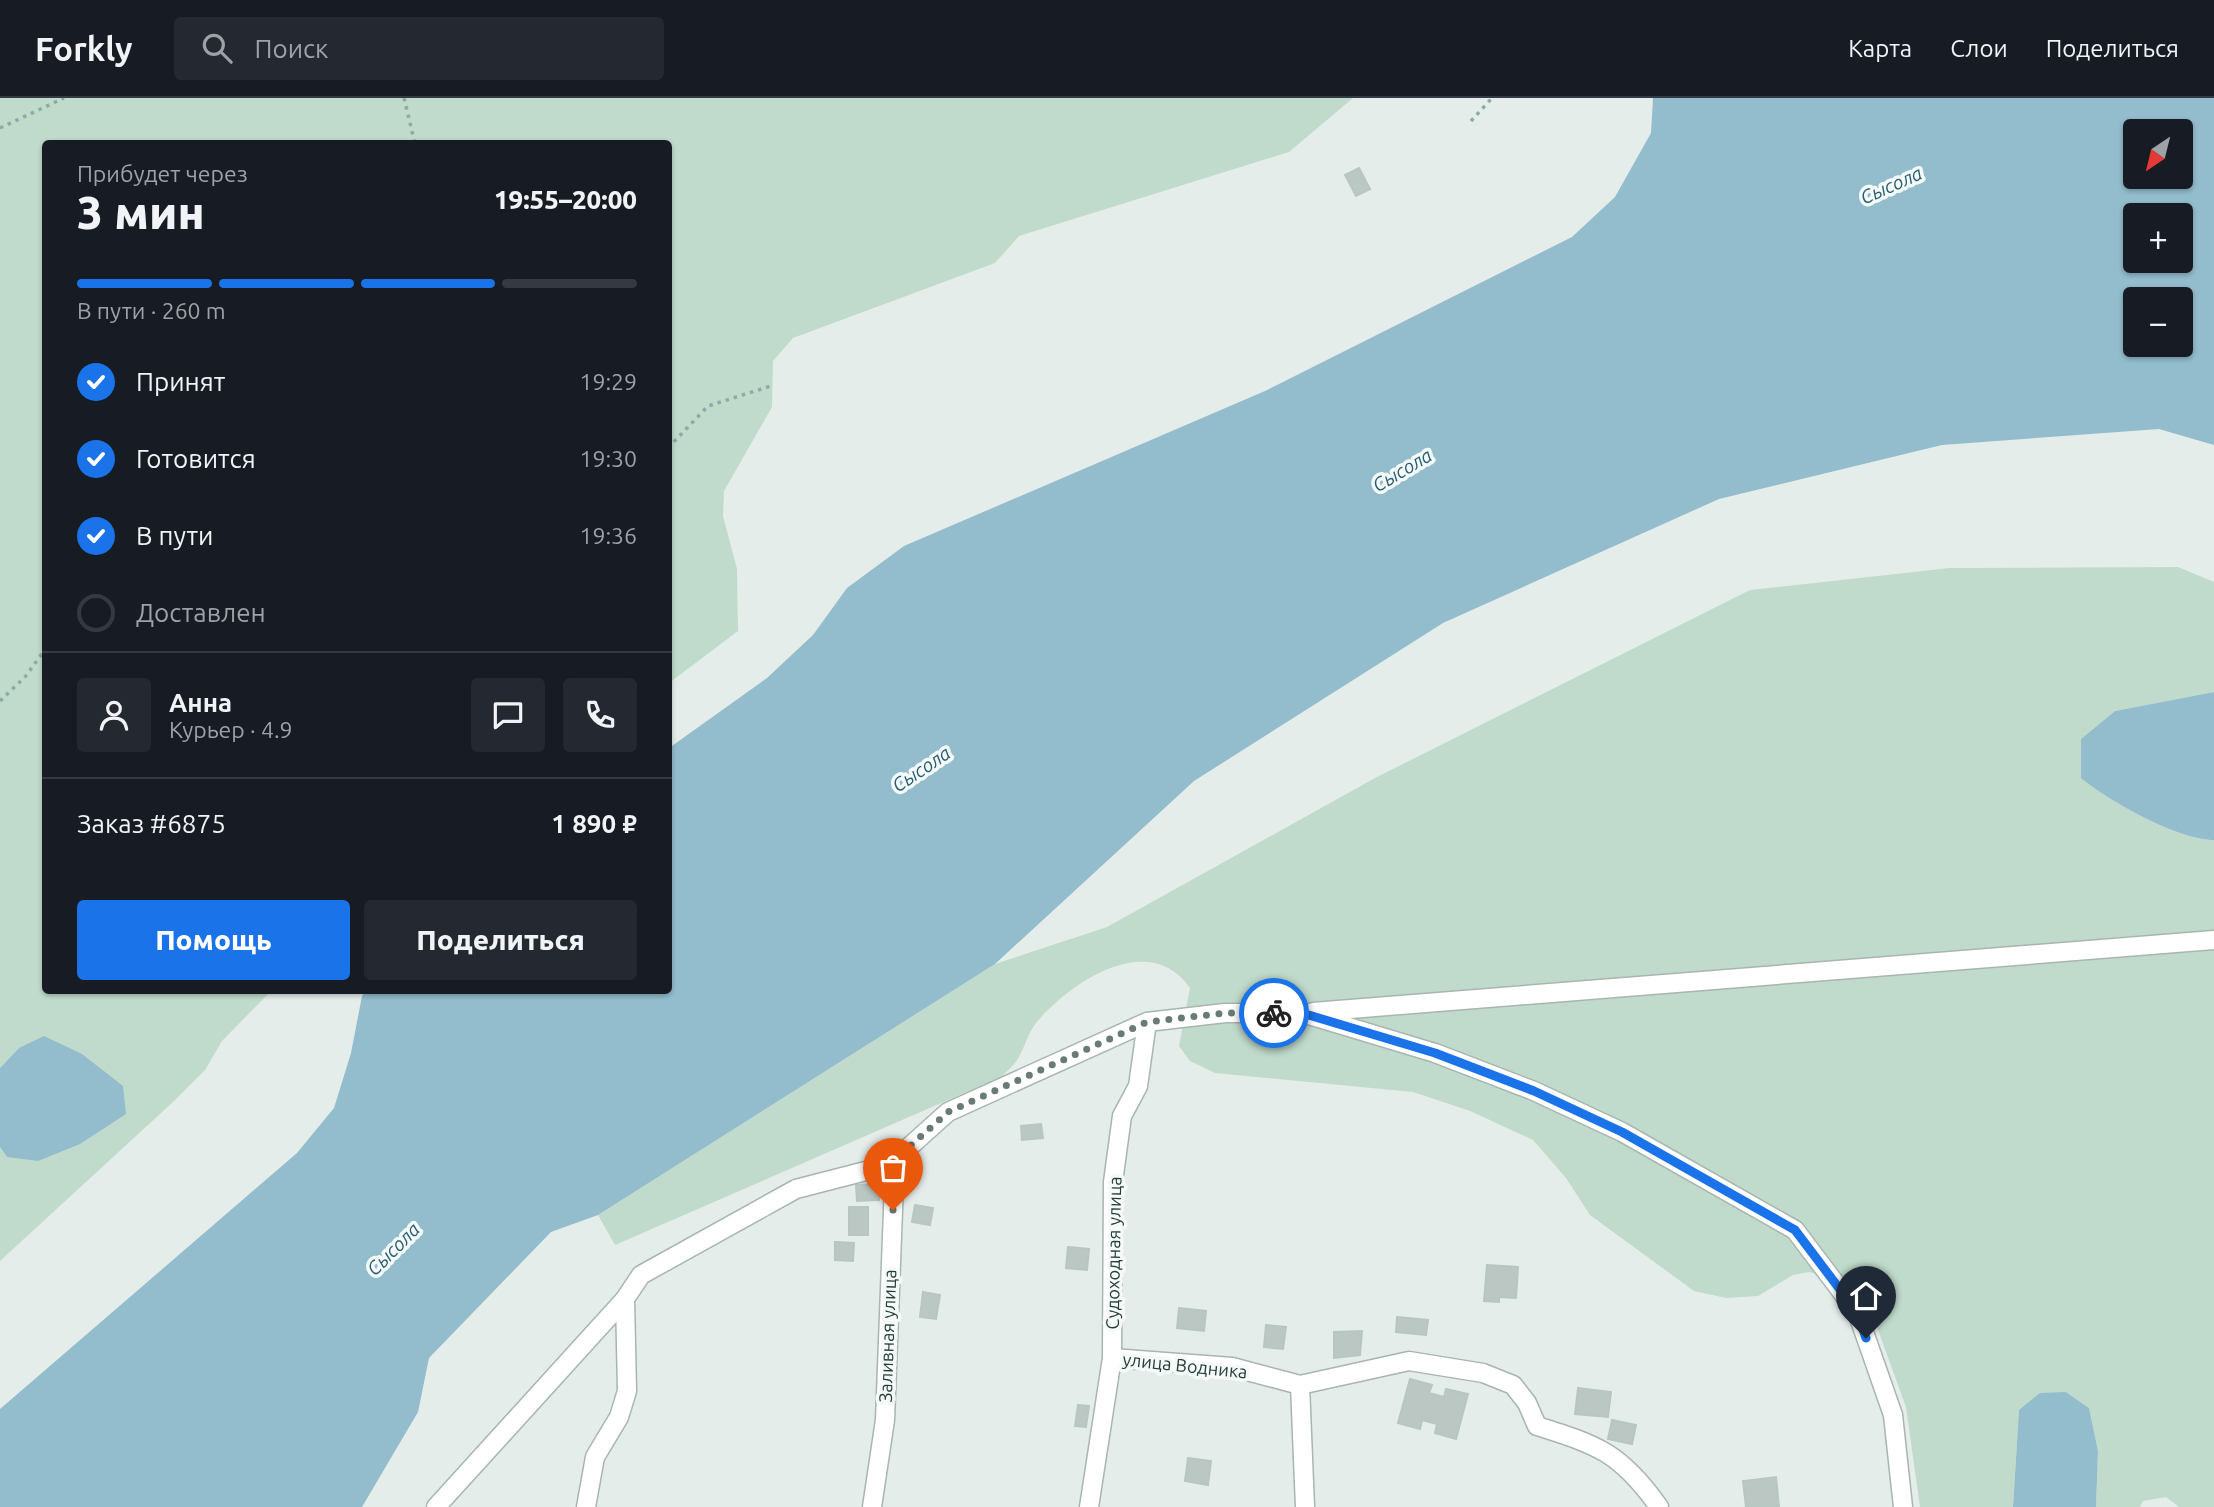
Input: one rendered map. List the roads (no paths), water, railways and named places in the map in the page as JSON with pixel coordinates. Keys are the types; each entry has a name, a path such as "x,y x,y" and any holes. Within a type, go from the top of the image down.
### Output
{"street":[{"path":"436,1507 625,1299 641,1275 796,1189 889,1165 948,1112 1147,1022 1225,1013 1302,1013 2214,940"},
{"path":"1302,1013 1435,1053 1534,1091 1622,1132 1795,1230 1857,1312 1893,1415 1903,1507"},
{"name":"Судоходная улица","path":"1089,1507 1112,1358 1113,1182 1122,1116 1138,1086 1147,1022"},
{"name":"Заливная улица","path":"873,1507 885,1420 894,1184 889,1165"},
{"path":"586,1507 594,1457 619,1418 627,1391 625,1299"},
{"name":"улица Водника","path":"1112,1358 1232,1367 1300,1385 1409,1361 1500,1377 1513,1385 1527,1403 1537,1426 1594,1444 1621,1462 1659,1507"},
{"path":"1300,1385 1305,1507"}],"water":[{"name":"Сысола","path":"1653,98 2214,98 2214,445 2159,429 1942,445 1719,499 1443,623 1194,781 995,964 598,1215 551,1232 429,1358 418,1412 362,1507 0,1507 0,1409 297,1153 334,1108 351,1053 364,994 672,994 672,746 767,678 813,635 847,588 904,546 1265,391 1572,237 1615,197 1651,133"},
{"path":"2214,692 2214,840 2182,834 2144,818 2081,778 2081,739 2115,711"},
{"path":"44,1036 82,1054 123,1086 126,1114 80,1144 38,1161 7,1157 0,1147 0,1068 19,1048"},
{"path":"2066,1392 2089,1408 2098,1451 2096,1507 2013,1507 2019,1410 2040,1393"}]}
